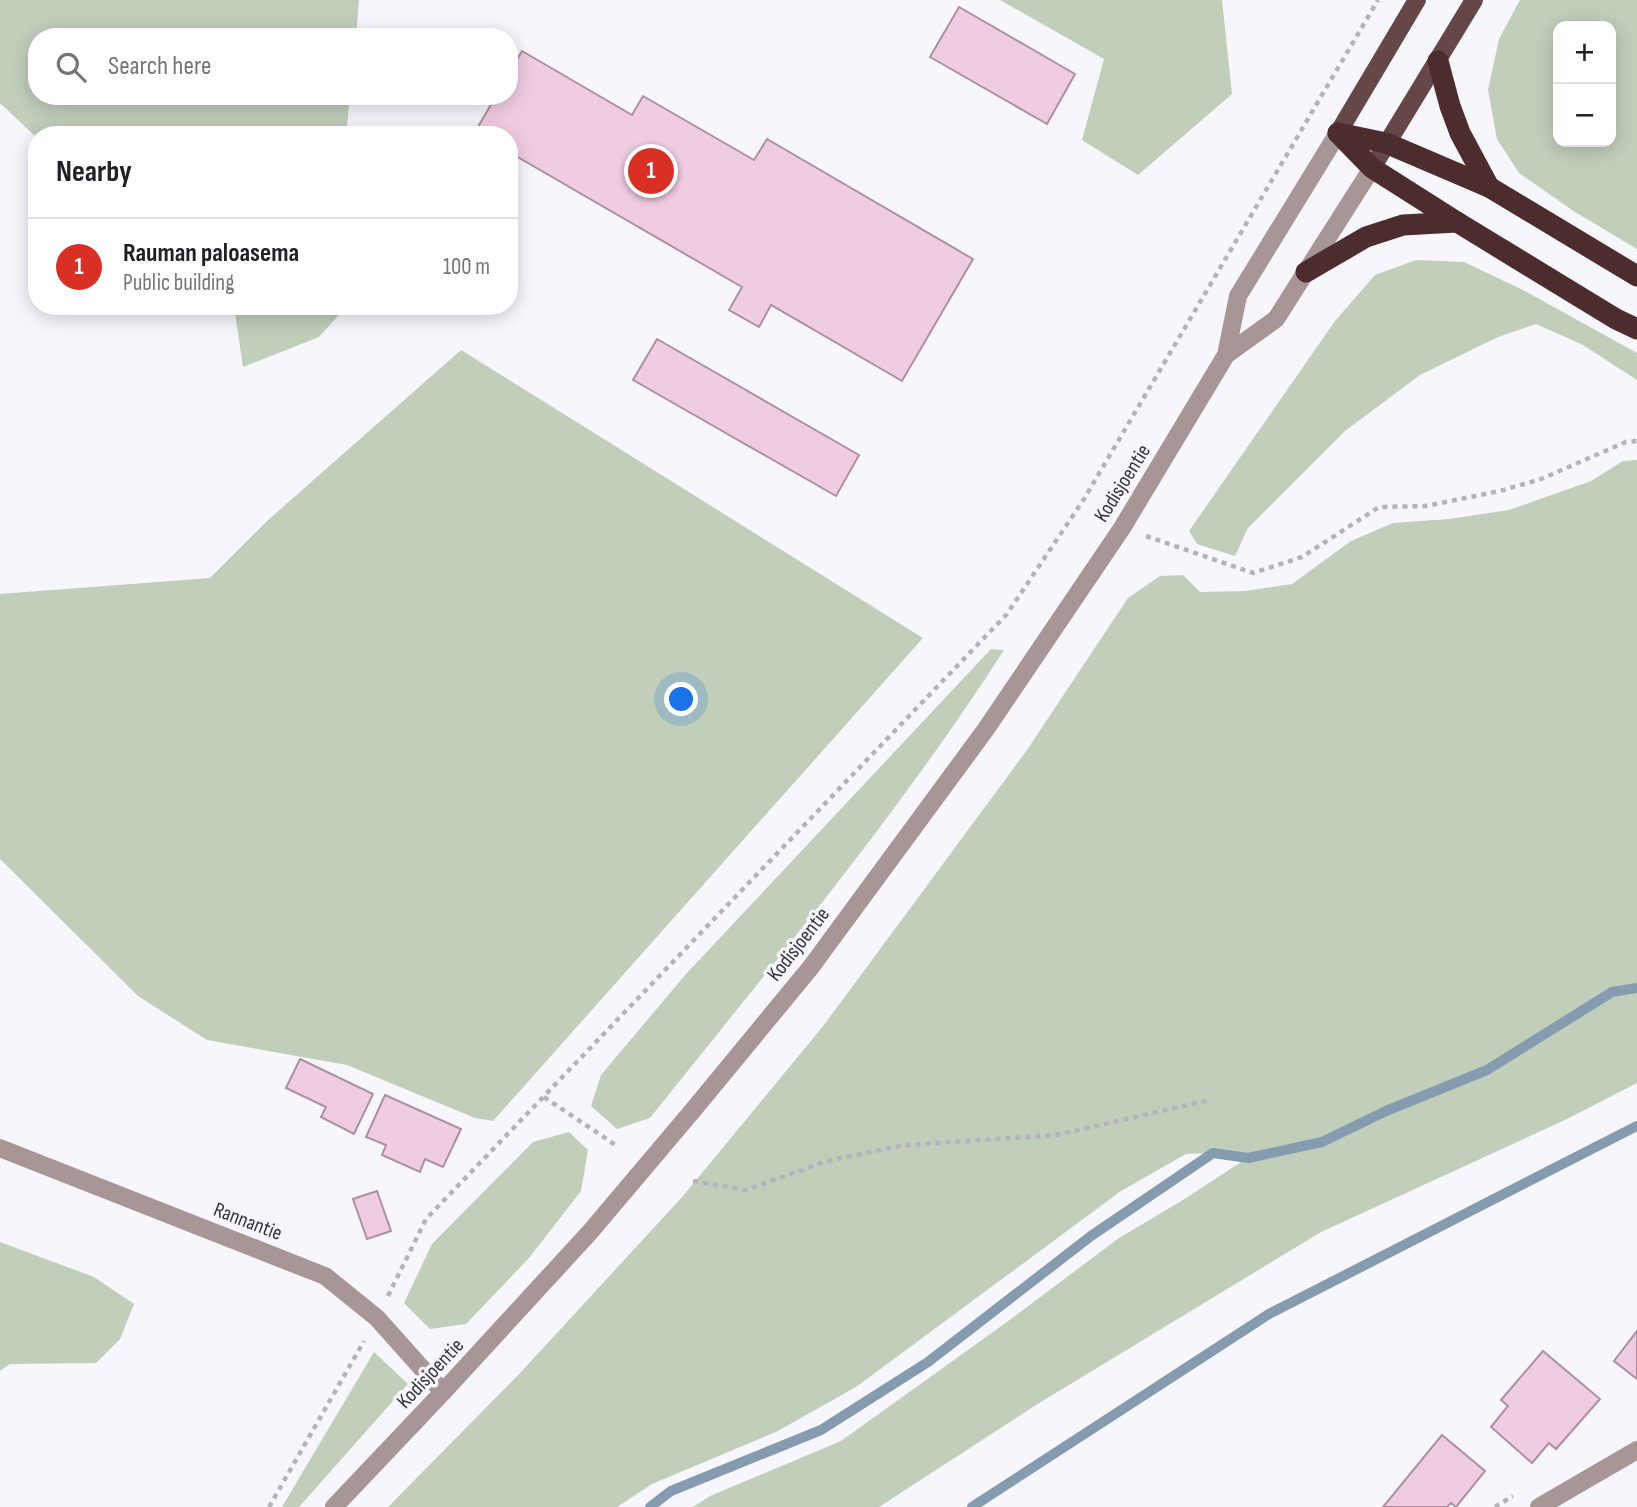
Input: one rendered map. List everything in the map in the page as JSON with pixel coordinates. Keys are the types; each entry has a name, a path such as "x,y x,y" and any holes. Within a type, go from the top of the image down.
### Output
{"highway":[{"path":"1438,61 1453,115 1489,187"},
{"path":"1338,133 1386,143 1489,187 1637,276"},
{"path":"1338,133 1372,168 1616,319 1637,329"},
{"path":"1306,272 1366,237 1378,233 1403,225 1457,222"}],"main road":[{"name":"Kodisjoentie","path":"1338,133 1418,0"},
{"name":"Kodisjoentie","path":"1372,168 1474,0"}],"street":[{"name":"Kodisjoentie","path":"334,1507 590,1232 811,967 986,729 1122,528 1226,355 1238,296 1338,133"},
{"name":"Kodisjoentie","path":"1226,355 1276,319 1372,168"},
{"name":"Rannantie","path":"0,1148 325,1276 377,1318 443,1392"},
{"path":"1539,1507 1637,1450"}],"path":[{"path":"269,1507 377,1318 426,1219 764,864 1007,614 1084,499 1378,0"},
{"path":"1122,528 1253,573 1302,557 1378,507 1426,506 1500,491 1541,479 1626,442 1637,441"},
{"path":"544,1097 617,1146"},
{"path":"693,1181 746,1190 827,1161 905,1144 1056,1135 1210,1100"}],"green space":[{"path":"0,0 359,0 357,28 28,28 28,105 349,105 347,126 28,126 28,129 0,103"},
{"path":"1000,0 1222,0 1232,94 1138,175 1082,140 1104,59"},
{"path":"1520,0 1637,0 1637,249 1575,212 1519,173 1497,139 1488,90 1499,39"},
{"path":"1416,260 1464,262 1523,290 1637,353 1637,380 1583,345 1536,324 1498,337 1420,375 1345,431 1248,528 1235,556 1197,544 1189,531 1335,321 1375,275"},
{"path":"235,315 339,315 319,337 243,367"},
{"path":"461,350 923,638 493,1121 475,1118 347,1065 207,1040 138,996 0,859 0,594 210,578 267,521"},
{"path":"1637,460 1637,1083 1565,1120 1321,1232 1036,1405 879,1507 693,1507 710,1496 841,1441 1119,1238 1247,1158 1213,1153 1186,1154 1121,1191 856,1387 776,1432 652,1484 617,1507 388,1507 522,1371 683,1196 824,1025 1027,750 1128,598 1160,576 1183,575 1200,592 1245,591 1292,584 1351,541 1393,523 1449,519 1509,510 1591,481 1623,461"},
{"path":"991,649 1004,650 878,830 788,946 650,1118 617,1129 591,1106 601,1075 686,974"},
{"path":"569,1132 588,1150 581,1191 529,1258 466,1324 430,1329 404,1303 432,1244 533,1142"},
{"path":"0,1242 94,1277 134,1304 120,1339 96,1363 10,1364 0,1371"},
{"path":"374,1352 408,1384 299,1507 282,1507"}],"building":[{"path":"959,7 1075,74 1047,124 930,57"},
{"path":"522,51 632,115 643,96 754,160 767,139 973,259 902,381 771,305 759,327 729,310 742,287 518,157 518,126 478,126 491,105 518,105 518,58"},
{"path":"657,339 859,455 836,496 633,380"},
{"path":"300,1059 373,1094 354,1134 321,1117 326,1107 286,1088"},
{"path":"385,1095 461,1129 443,1167 425,1159 420,1172 382,1155 386,1145 366,1137"},
{"path":"377,1191 391,1231 367,1239 353,1199"},
{"path":"1637,1331 1637,1379 1614,1361"},
{"path":"1543,1351 1600,1399 1556,1449 1549,1443 1532,1463 1491,1427 1508,1406 1501,1400"},
{"path":"1442,1435 1485,1471 1456,1507 1451,1503 1447,1507 1383,1507"}],"waterway":[{"path":"650,1507 671,1491 821,1430 928,1362 1091,1236 1213,1153 1248,1158 1322,1142 1386,1111 1487,1070 1612,992 1637,988"},
{"path":"972,1507 1269,1314 1637,1126"}],"place":[{"name":"Rauman paloasema","path":"651,171"}]}
